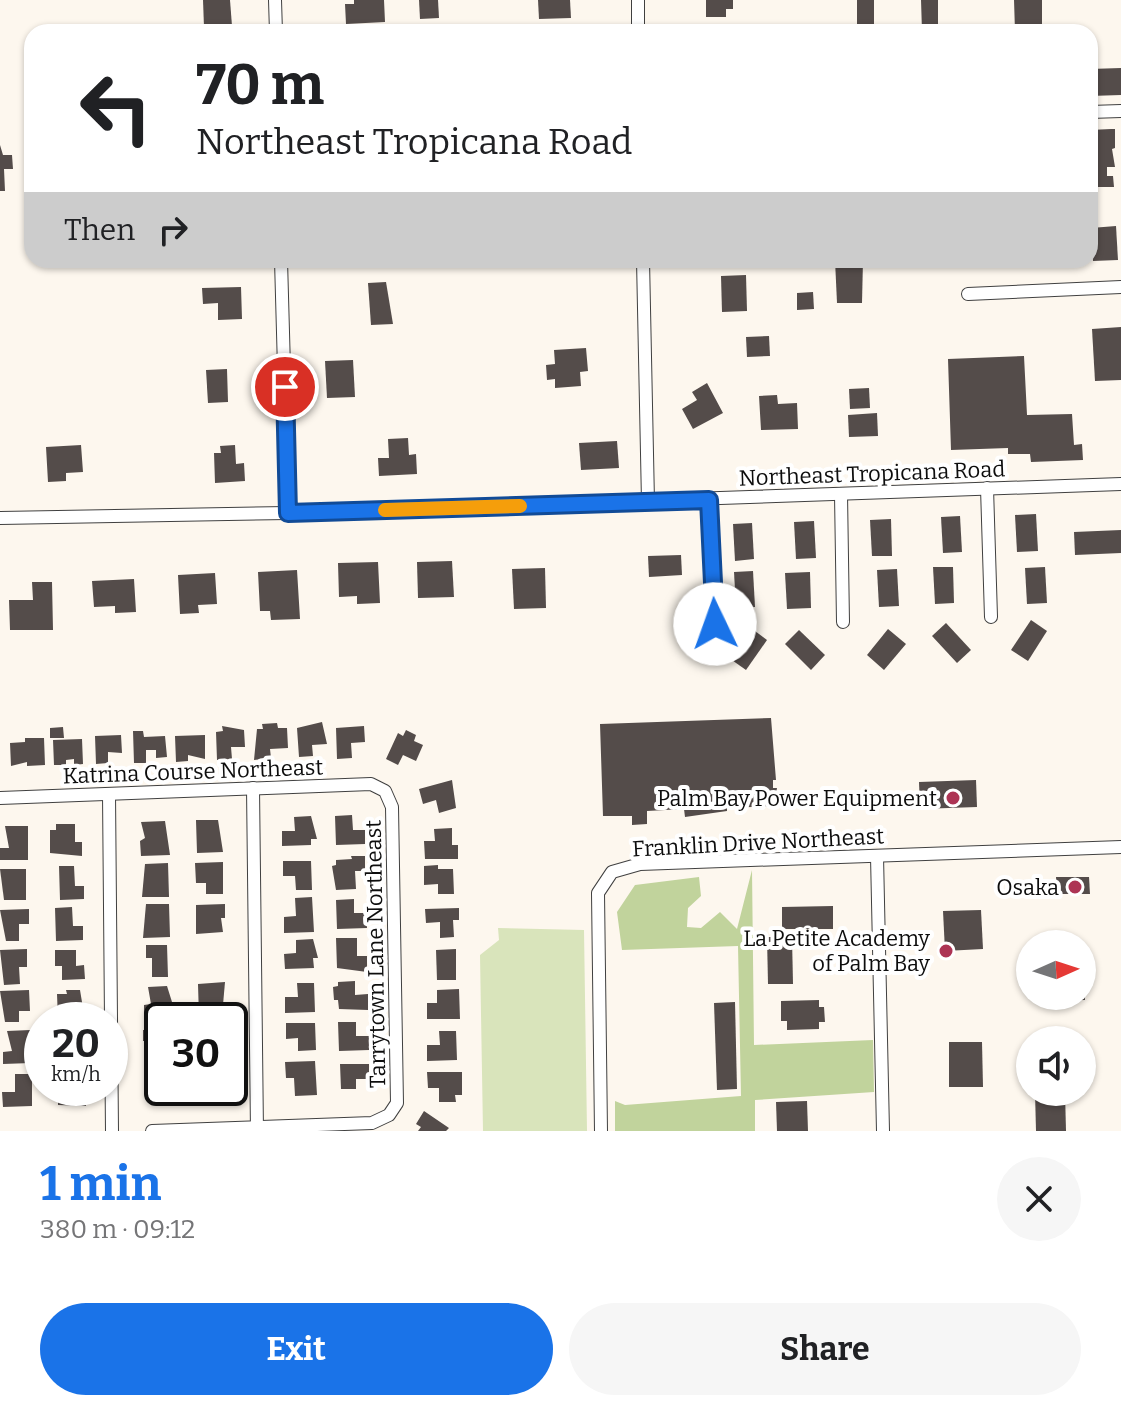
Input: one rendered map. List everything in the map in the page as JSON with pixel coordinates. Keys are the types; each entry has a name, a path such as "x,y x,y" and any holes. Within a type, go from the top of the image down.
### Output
{"street":[{"path":"275,0 276,24"},
{"path":"638,0 638,24"},
{"path":"1098,112 1121,111"},
{"path":"281,268 288,513"},
{"path":"643,268 648,502"},
{"path":"968,294 1121,287"},
{"name":"Northeast Tropicana Road","path":"0,518 288,513 1121,484"},
{"path":"987,488 991,617"},
{"path":"841,494 843,622"},
{"path":"709,500 715,624"},
{"name":"Katrina Course Northeast","path":"0,798 371,784 385,791"},
{"path":"152,1131 257,1129 253,788"},
{"name":"Tarrytown Lane Northeast","path":"257,1129 372,1123 389,1115 397,1103 392,807 385,791"},
{"path":"109,794 112,1131"},
{"name":"Franklin Drive Northeast","path":"601,1131 598,893 612,872 640,864 1121,847"},
{"path":"877,856 883,1131"}],"green space":[{"path":"752,870 754,1045 873,1040 874,1092 755,1100 755,1131 615,1131 615,1101 625,1105 741,1096 738,946 622,950 617,912 635,885 699,877 701,896 688,908 687,927 701,928 720,912 737,929"},
{"path":"498,928 584,930 587,1131 483,1131 480,955 499,940"}],"building":[{"path":"203,0 230,0 232,24 204,24"},
{"path":"354,0 384,0 385,22 346,24 345,4 354,4"},
{"path":"419,0 438,0 439,18 420,19"},
{"path":"538,0 570,0 571,18 539,19"},
{"path":"706,0 733,0 733,9 726,9 726,17 706,17"},
{"path":"857,0 874,0 874,24 857,24"},
{"path":"921,0 938,0 938,24 922,24"},
{"path":"1014,0 1042,0 1042,24 1015,24"},
{"path":"1121,68 1121,95 1098,96 1098,69"},
{"path":"1115,129 1115,148 1112,149 1115,167 1107,167 1107,176 1113,176 1114,187 1098,187 1098,130"},
{"path":"0,145 3,155 12,155 13,169 4,169 5,191 0,191"},
{"path":"1116,226 1118,260 1098,261 1098,227"},
{"path":"835,268 863,268 862,303 837,303"},
{"path":"746,275 747,311 722,312 721,276"},
{"path":"386,282 393,324 371,325 368,283"},
{"path":"241,287 242,319 218,320 218,303 203,304 202,288"},
{"path":"813,292 814,309 797,310 797,293"},
{"path":"1121,327 1121,380 1095,381 1092,329"},
{"path":"769,336 770,356 747,357 746,337"},
{"path":"586,348 588,371 580,372 581,386 555,388 555,379 547,380 546,365 555,364 554,350"},
{"path":"1024,356 1027,415 1072,414 1074,445 1082,444 1083,460 1031,462 1030,454 1008,454 1008,448 951,450 948,359"},
{"path":"353,360 355,397 327,398 325,361"},
{"path":"227,369 228,402 208,403 206,370"},
{"path":"707,383 723,413 693,429 682,409 697,400 692,392"},
{"path":"869,388 870,408 850,409 849,389"},
{"path":"777,395 778,404 797,403 798,429 761,430 759,396"},
{"path":"877,413 878,436 849,437 848,415"},
{"path":"408,438 409,455 416,454 417,474 379,476 378,458 389,458 388,439"},
{"path":"617,441 619,468 581,470 579,443"},
{"path":"81,445 83,472 66,473 66,481 48,482 46,447"},
{"path":"235,445 236,464 244,463 245,481 215,483 214,453 221,453 220,446"},
{"path":"1036,514 1038,551 1017,552 1015,515"},
{"path":"960,516 962,552 943,553 941,517"},
{"path":"891,519 892,556 872,556 870,520"},
{"path":"814,521 816,558 796,559 794,522"},
{"path":"752,523 754,559 735,561 733,524"},
{"path":"1121,530 1121,553 1075,555 1074,532"},
{"path":"681,555 682,575 649,577 648,556"},
{"path":"452,561 454,597 418,598 417,562"},
{"path":"378,562 380,603 357,604 357,596 339,597 338,563"},
{"path":"933,567 953,567 954,603 935,604"},
{"path":"1045,567 1047,603 1027,604 1025,568"},
{"path":"545,568 546,608 514,609 512,569"},
{"path":"897,569 899,606 879,607 877,570"},
{"path":"297,570 300,619 271,620 270,611 260,611 258,572"},
{"path":"753,571 755,607 736,608 734,572"},
{"path":"810,572 811,608 787,609 785,573"},
{"path":"215,573 217,604 198,605 199,613 180,614 178,575"},
{"path":"134,579 136,612 115,613 115,606 94,607 92,581"},
{"path":"32,582 52,582 53,630 10,630 9,600 33,600"},
{"path":"1031,620 1047,631 1028,661 1011,650"},
{"path":"946,623 971,650 957,663 932,636"},
{"path":"751,628 767,640 746,670 729,658"},
{"path":"888,629 906,644 884,670 867,655"},
{"path":"799,630 825,655 811,670 785,644"},
{"path":"771,718 776,780 773,780 773,788 777,788 774,806 727,808 727,811 685,817 684,809 647,811 647,824 632,825 632,816 603,816 600,724"},
{"path":"322,722 327,744 312,745 313,756 299,757 297,728"},
{"path":"277,723 278,728 287,728 288,748 270,749 271,758 254,760 257,729 263,729 262,724"},
{"path":"222,726 244,730 245,747 231,747 232,759 217,760 216,732 223,731"},
{"path":"364,726 365,742 351,743 352,758 337,759 336,728"},
{"path":"63,727 64,738 50,738 50,728"},
{"path":"406,730 416,735 414,741 423,745 416,761 403,755 398,765 386,759 398,733 403,736"},
{"path":"133,731 143,731 144,737 165,736 167,757 156,758 156,750 146,750 146,763 134,763"},
{"path":"121,735 122,753 108,752 108,763 96,764 95,736"},
{"path":"205,735 205,759 188,755 188,761 176,762 175,736"},
{"path":"25,738 44,738 45,765 27,766 27,762 11,766 10,743 25,742"},
{"path":"82,739 83,764 74,765 74,759 66,760 66,765 54,765 53,740"},
{"path":"452,780 456,808 439,813 436,800 423,804 419,789"},
{"path":"976,780 977,807 920,809 919,782"},
{"path":"352,815 353,830 365,830 365,844 336,845 335,816"},
{"path":"311,816 317,839 311,839 311,845 282,846 282,831 295,831 294,817"},
{"path":"196,820 218,820 223,852 197,853"},
{"path":"165,821 170,855 141,856 140,841 145,838 141,822"},
{"path":"56,824 75,824 75,842 82,842 82,856 50,853 50,830 56,830"},
{"path":"5,826 28,826 28,860 0,860 0,848 9,848"},
{"path":"452,828 452,845 458,845 458,859 425,859 424,841 435,841 434,829"},
{"path":"351,856 365,856 365,871 355,871 356,889 336,890 332,866 336,865 336,860 352,859"},
{"path":"283,861 311,861 312,890 296,890 295,876 283,876"},
{"path":"223,862 223,894 206,894 206,883 196,883 195,863"},
{"path":"168,863 169,897 142,897 145,864"},
{"path":"438,865 438,869 453,869 454,894 438,894 438,884 424,885 424,866"},
{"path":"59,866 74,866 75,886 84,886 84,899 60,900"},
{"path":"0,869 26,869 26,900 4,900"},
{"path":"1056,877 1089,877 1090,894 1057,894"},
{"path":"312,897 314,932 284,933 284,917 296,916 295,898"},
{"path":"354,899 354,913 366,913 367,928 337,929 336,900"},
{"path":"146,904 169,904 170,937 143,938"},
{"path":"225,904 225,918 221,918 223,932 196,934 196,905"},
{"path":"833,906 833,929 782,929 782,907"},
{"path":"72,907 73,926 83,926 83,940 56,941 55,908"},
{"path":"459,908 459,920 453,920 454,937 440,938 440,922 426,923 425,909"},
{"path":"29,909 29,924 19,924 19,941 6,941 0,910"},
{"path":"981,910 983,949 945,951 943,911"},
{"path":"767,937 792,937 793,984 768,984"},
{"path":"336,938 357,938 357,956 367,956 367,972 337,968"},
{"path":"313,939 318,958 313,958 314,968 285,969 284,954 296,953 296,940"},
{"path":"146,945 167,945 168,977 152,977 152,958 146,958"},
{"path":"27,949 27,967 19,967 20,984 4,985 0,950"},
{"path":"456,949 456,980 437,980 436,950"},
{"path":"55,950 76,950 76,966 84,965 85,979 62,980 62,966 55,966"},
{"path":"355,981 355,995 368,994 368,1010 339,1009 338,1000 334,1000 333,987 338,986 338,982"},
{"path":"225,982 223,1002 199,1002 198,984"},
{"path":"297,983 314,983 315,1012 285,1013 285,997 298,997"},
{"path":"167,986 172,1002 151,1002 148,987"},
{"path":"459,989 460,1019 427,1019 427,1003 437,1003 437,990"},
{"path":"29,990 30,1002 24,1002 24,1011 19,1011 19,1022 5,1022 0,991"},
{"path":"66,990 80,990 82,1002 57,1002 57,994 67,994"},
{"path":"819,1000 819,1007 824,1007 825,1022 819,1022 819,1029 787,1030 787,1021 781,1021 781,1001"},
{"path":"735,1002 737,1089 717,1090 714,1003"},
{"path":"338,1022 356,1022 356,1036 369,1036 369,1050 339,1051"},
{"path":"286,1023 315,1023 316,1050 298,1051 298,1038 286,1039"},
{"path":"24,1030 24,1063 3,1064 3,1052 12,1051 7,1031"},
{"path":"439,1031 456,1031 457,1060 427,1061 427,1045 440,1045"},
{"path":"949,1042 982,1042 983,1087 949,1087"},
{"path":"315,1061 317,1095 295,1096 294,1078 286,1078 285,1062"},
{"path":"340,1064 369,1064 369,1079 356,1079 356,1089 341,1089"},
{"path":"427,1072 462,1072 462,1095 455,1095 456,1102 439,1102 439,1088 428,1088"},
{"path":"15,1074 24,1074 24,1106 32,1106 3,1107 2,1092 15,1092"},
{"path":"807,1101 808,1131 777,1131 776,1102"},
{"path":"1035,1106 1065,1106 1066,1131 1036,1131"},
{"path":"424,1111 449,1128 446,1131 418,1131 421,1127 416,1124"}],"slow traffic":[{"path":"385,510 520,506"}],"place":[{"name":"Palm Bay Power Equipment","path":"953,798"},
{"name":"Osaka","path":"1075,887"},
{"name":"La Petite Academy of Palm Bay","path":"946,951"}],"route":[{"path":"285,387 288,513 709,500 715,624"}]}
